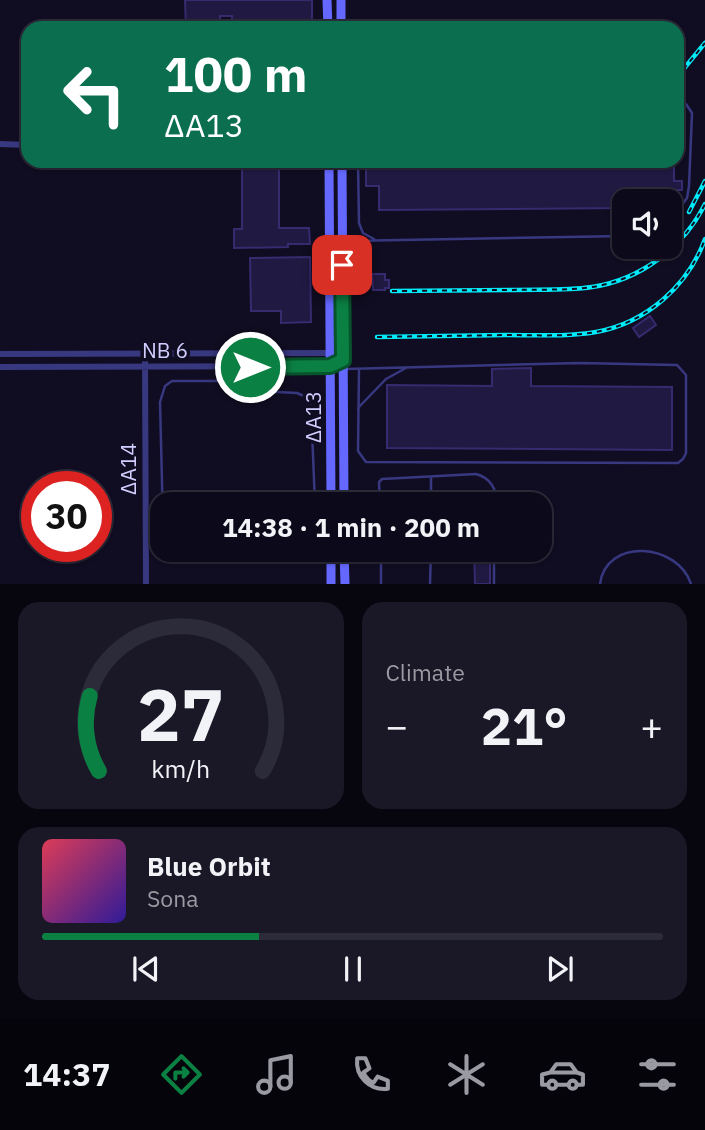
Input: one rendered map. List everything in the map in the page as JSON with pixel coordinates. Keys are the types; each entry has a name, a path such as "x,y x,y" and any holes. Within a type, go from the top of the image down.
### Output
{"street":[{"path":"327,0 328,21"},
{"path":"341,0 341,21"},
{"path":"0,144 21,145"},
{"name":"ΔΑ13","path":"329,168 331,492"},
{"name":"ΔΑ13","path":"342,168 344,492"},
{"path":"330,353 343,365"},
{"name":"ΝΒ 6","path":"0,354 330,353"},
{"name":"ΔΑ14","path":"145,355 146,584"},
{"path":"330,366 343,365"},
{"name":"ΝΒ 6","path":"0,367 330,366"},
{"path":"331,562 331,584"},
{"path":"344,562 345,584"}],"lane":[{"path":"682,205 690,186 692,113 684,104"},
{"path":"358,168 359,223 363,233 374,239"},
{"path":"342,241 612,236"},
{"path":"343,365 359,369 579,363 677,365 686,376 686,453 678,463 366,461 358,452 359,369"},
{"path":"358,408 386,379 408,366"},
{"path":"162,492 160,402 165,386 173,381 226,381 257,390 289,391 303,396 311,406 314,492"},
{"path":"379,492 379,482 382,479 480,475 492,484 496,492"},
{"path":"431,477 431,492"},
{"path":"145,526 150,525"},
{"path":"600,584 604,568 611,560 622,554 649,552 666,555 678,562 686,570 691,584"},
{"path":"381,562 381,584"},
{"path":"430,584 431,562"},
{"path":"494,562 494,584"}],"building":[{"path":"185,0 312,0 312,20 306,21 232,21 232,16 220,16 220,21 186,21"},
{"path":"242,168 279,168 279,228 309,228 310,244 234,248 234,229 242,229"},
{"path":"366,168 674,168 674,181 682,181 682,189 612,189 612,208 379,210 379,186 366,186"},
{"path":"310,257 311,322 281,323 281,311 251,311 250,258"},
{"path":"372,274 385,274 385,280 389,280 389,288 373,290"},
{"path":"650,316 656,325 639,337 633,328"},
{"path":"531,368 531,386 672,387 672,450 387,448 387,385 492,386 492,369"},
{"path":"474,562 490,562 490,584 475,584"}],"railway":[{"path":"684,68 705,43"},
{"path":"689,212 705,181"},
{"path":"392,291 561,289 610,283 643,269 672,248 685,235 705,204"},
{"path":"377,337 562,335 585,334 614,327 632,320 663,300 688,272 705,239"}],"route":[{"path":"250,367 330,366 343,360 342,265"}]}
